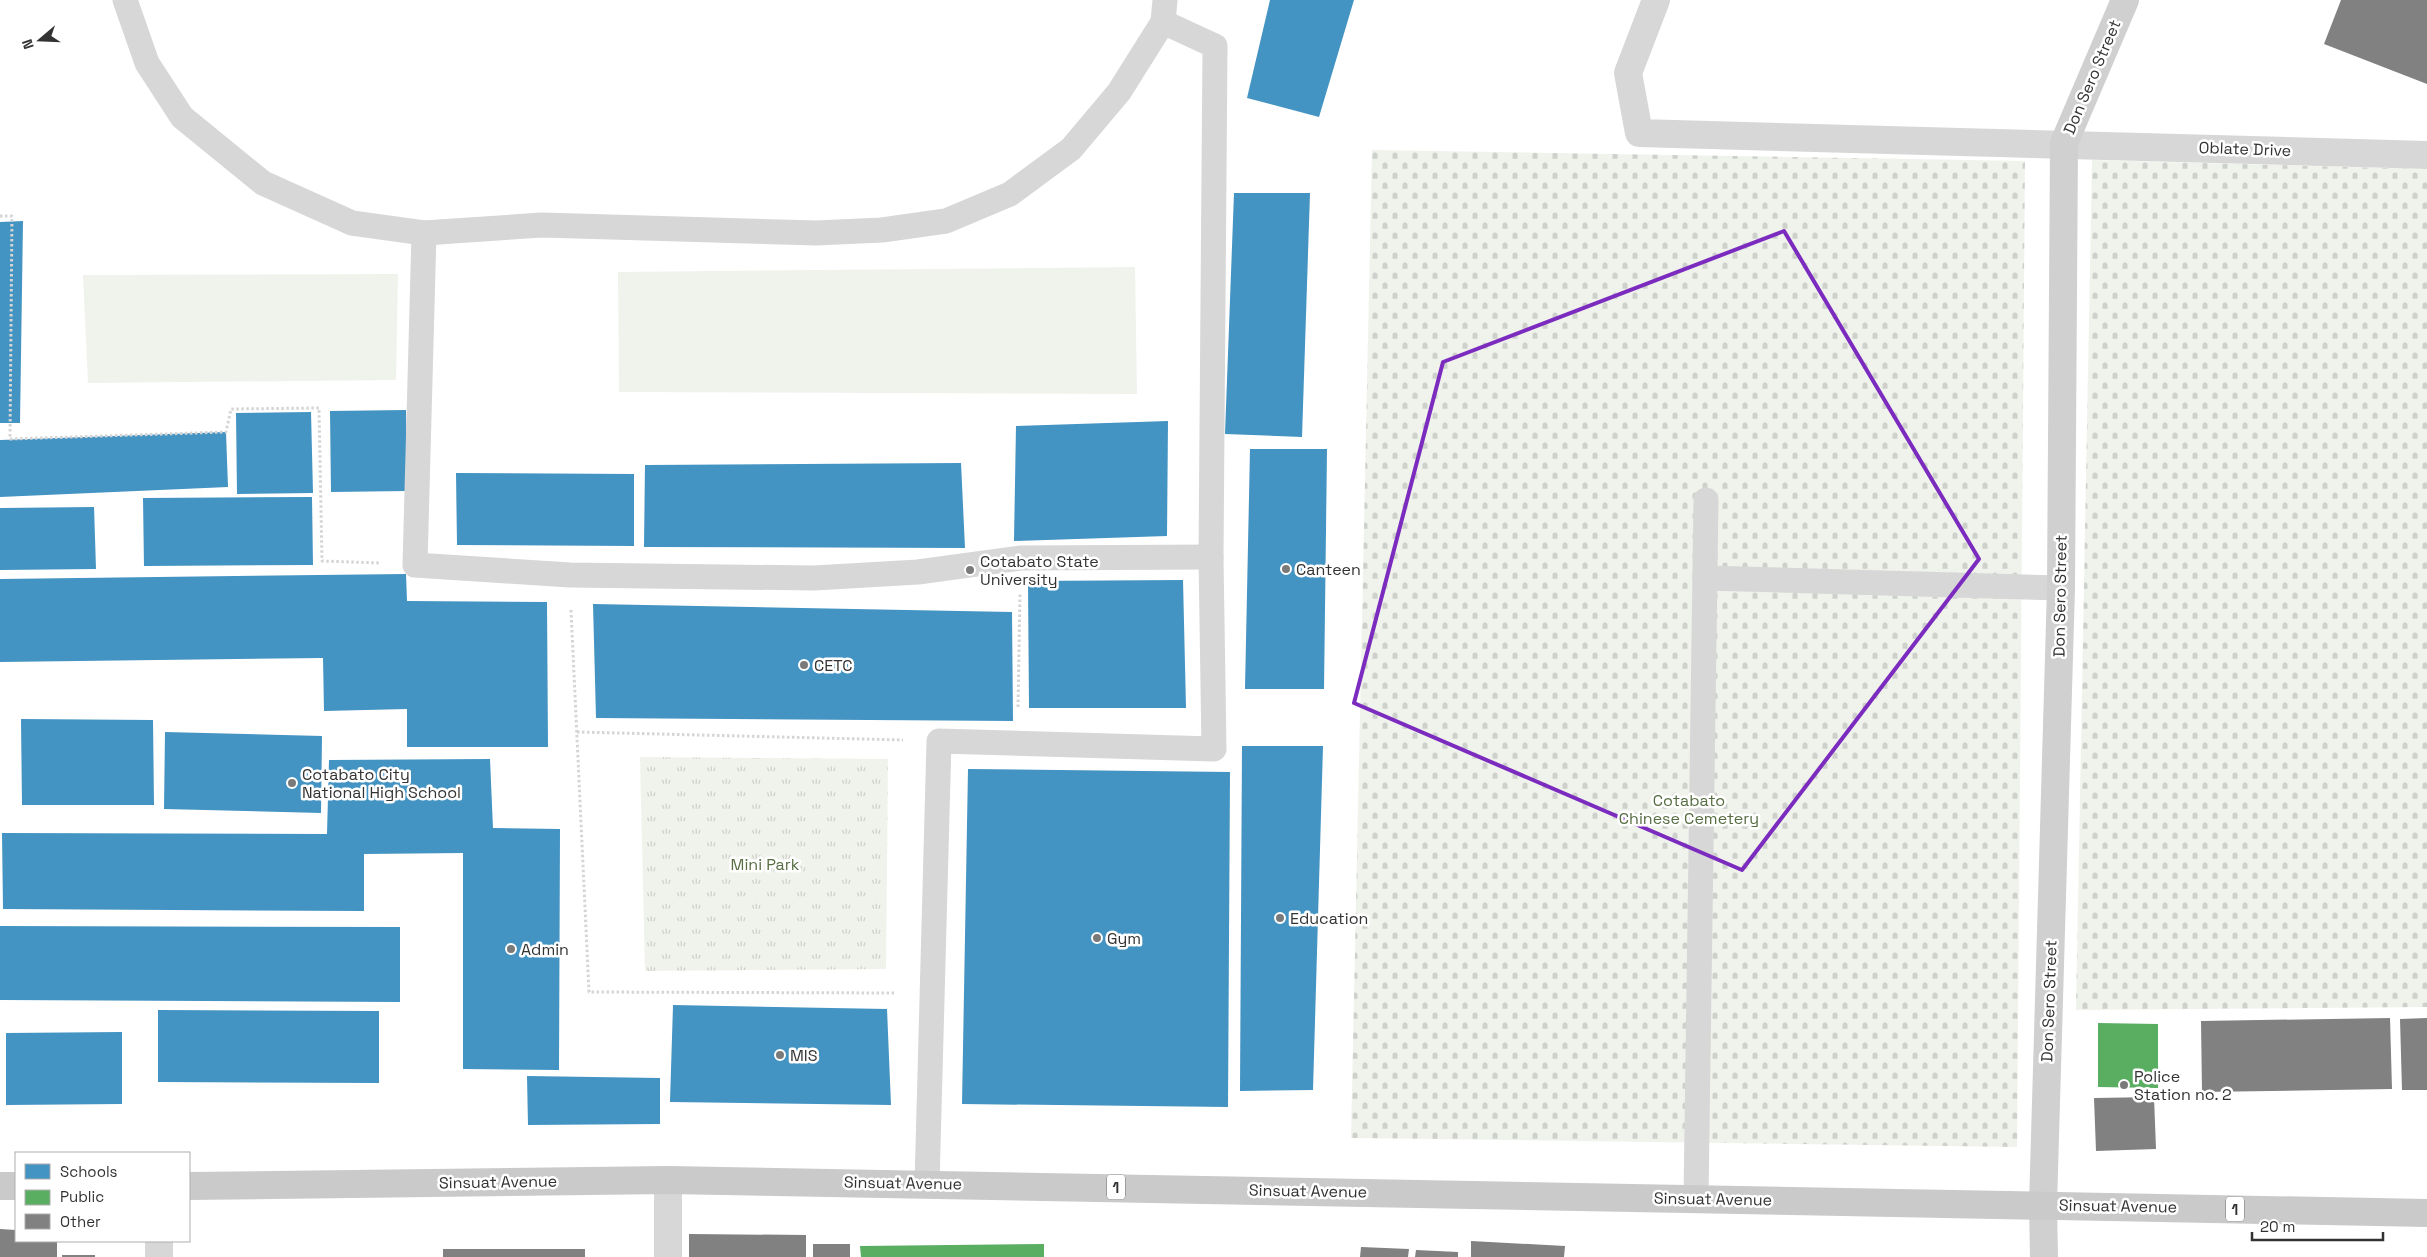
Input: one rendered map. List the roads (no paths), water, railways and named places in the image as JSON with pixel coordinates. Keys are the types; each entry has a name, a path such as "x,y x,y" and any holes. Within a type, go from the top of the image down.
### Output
{"main road":[{"name":"Don Sero Street","path":"2044,1257 2043,1204 2061,588 2064,143 2125,0"},
{"name":"Sinsuat Avenue","path":"190,1186 668,1180 2043,1204 2427,1214"},
{"path":"0,1186 15,1186"}],"street":[{"name":"Oblate Drive","path":"1656,0 1628,73 1639,133 2064,143 2427,155"},
{"path":"668,1180 668,1257"},
{"path":"159,1242 159,1257"}],"lane":[{"path":"125,0 147,63 182,116 263,183 352,223 424,233 542,225 816,233 882,230 946,221 1010,194 1071,149 1119,92 1164,11 1214,46 1211,557 1214,749 939,741 927,1184"},
{"path":"424,233 415,565 570,575 814,578 918,572 1021,558 1211,557"},
{"path":"1696,1198 1706,500"},
{"path":"1705,578 2061,588"}],"place":[{"name":"Canteen","path":"1286,569"},
{"name":"Cotabato State University","path":"970,570"},
{"name":"CETC","path":"804,665"},
{"name":"Cotabato City National High School","path":"292,783"},
{"name":"Education","path":"1280,918"},
{"name":"Gym","path":"1097,938"},
{"name":"Admin","path":"511,949"},
{"name":"MIS","path":"780,1055"},
{"name":"Police Station no. 2","path":"2124,1085"}],"park label":[{"name":"Cotabato Chinese Cemetery","path":"1689,809"},
{"name":"Mini Park","path":"765,864"}]}
